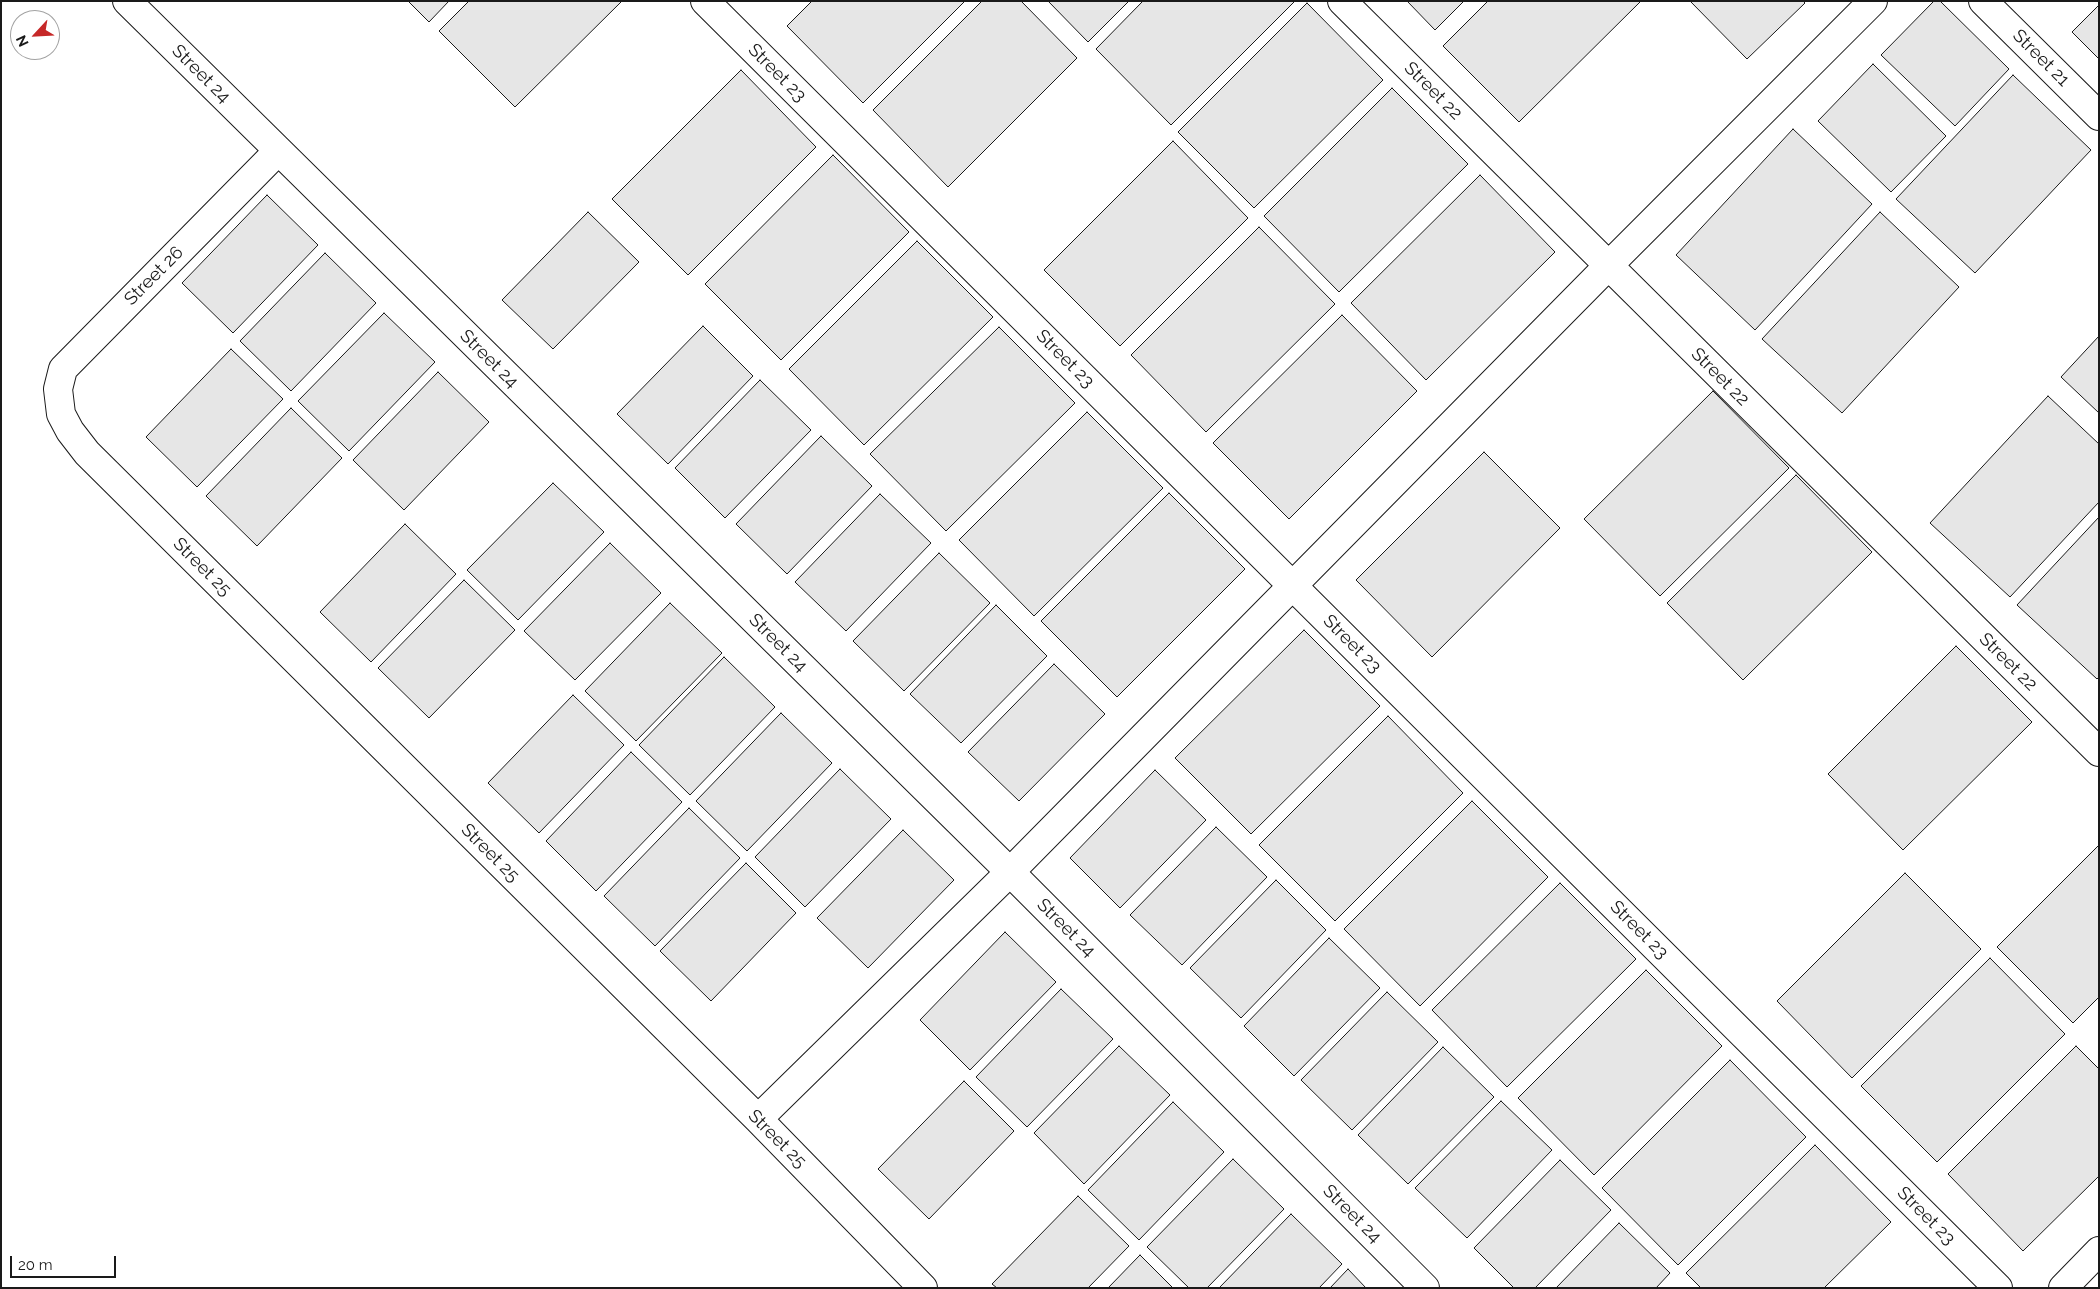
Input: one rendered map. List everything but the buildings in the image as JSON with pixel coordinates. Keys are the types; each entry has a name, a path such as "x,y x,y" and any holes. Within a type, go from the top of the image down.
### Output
{"street":[{"name":"Street 24","path":"127,1 1010,872 1425,1288"},
{"name":"Street 23","path":"705,1 1998,1288"},
{"name":"Street 22","path":"1342,1 2099,752"},
{"path":"758,1119 1010,872 1608,266 1873,1"},
{"name":"Street 21","path":"1983,1 2099,116"},
{"name":"Street 26","path":"61,414 58,390 63,369 278,151"},
{"name":"Street 25","path":"61,414 70,431 87,453 758,1119 923,1288"},
{"path":"2063,1288 2099,1251"}]}
